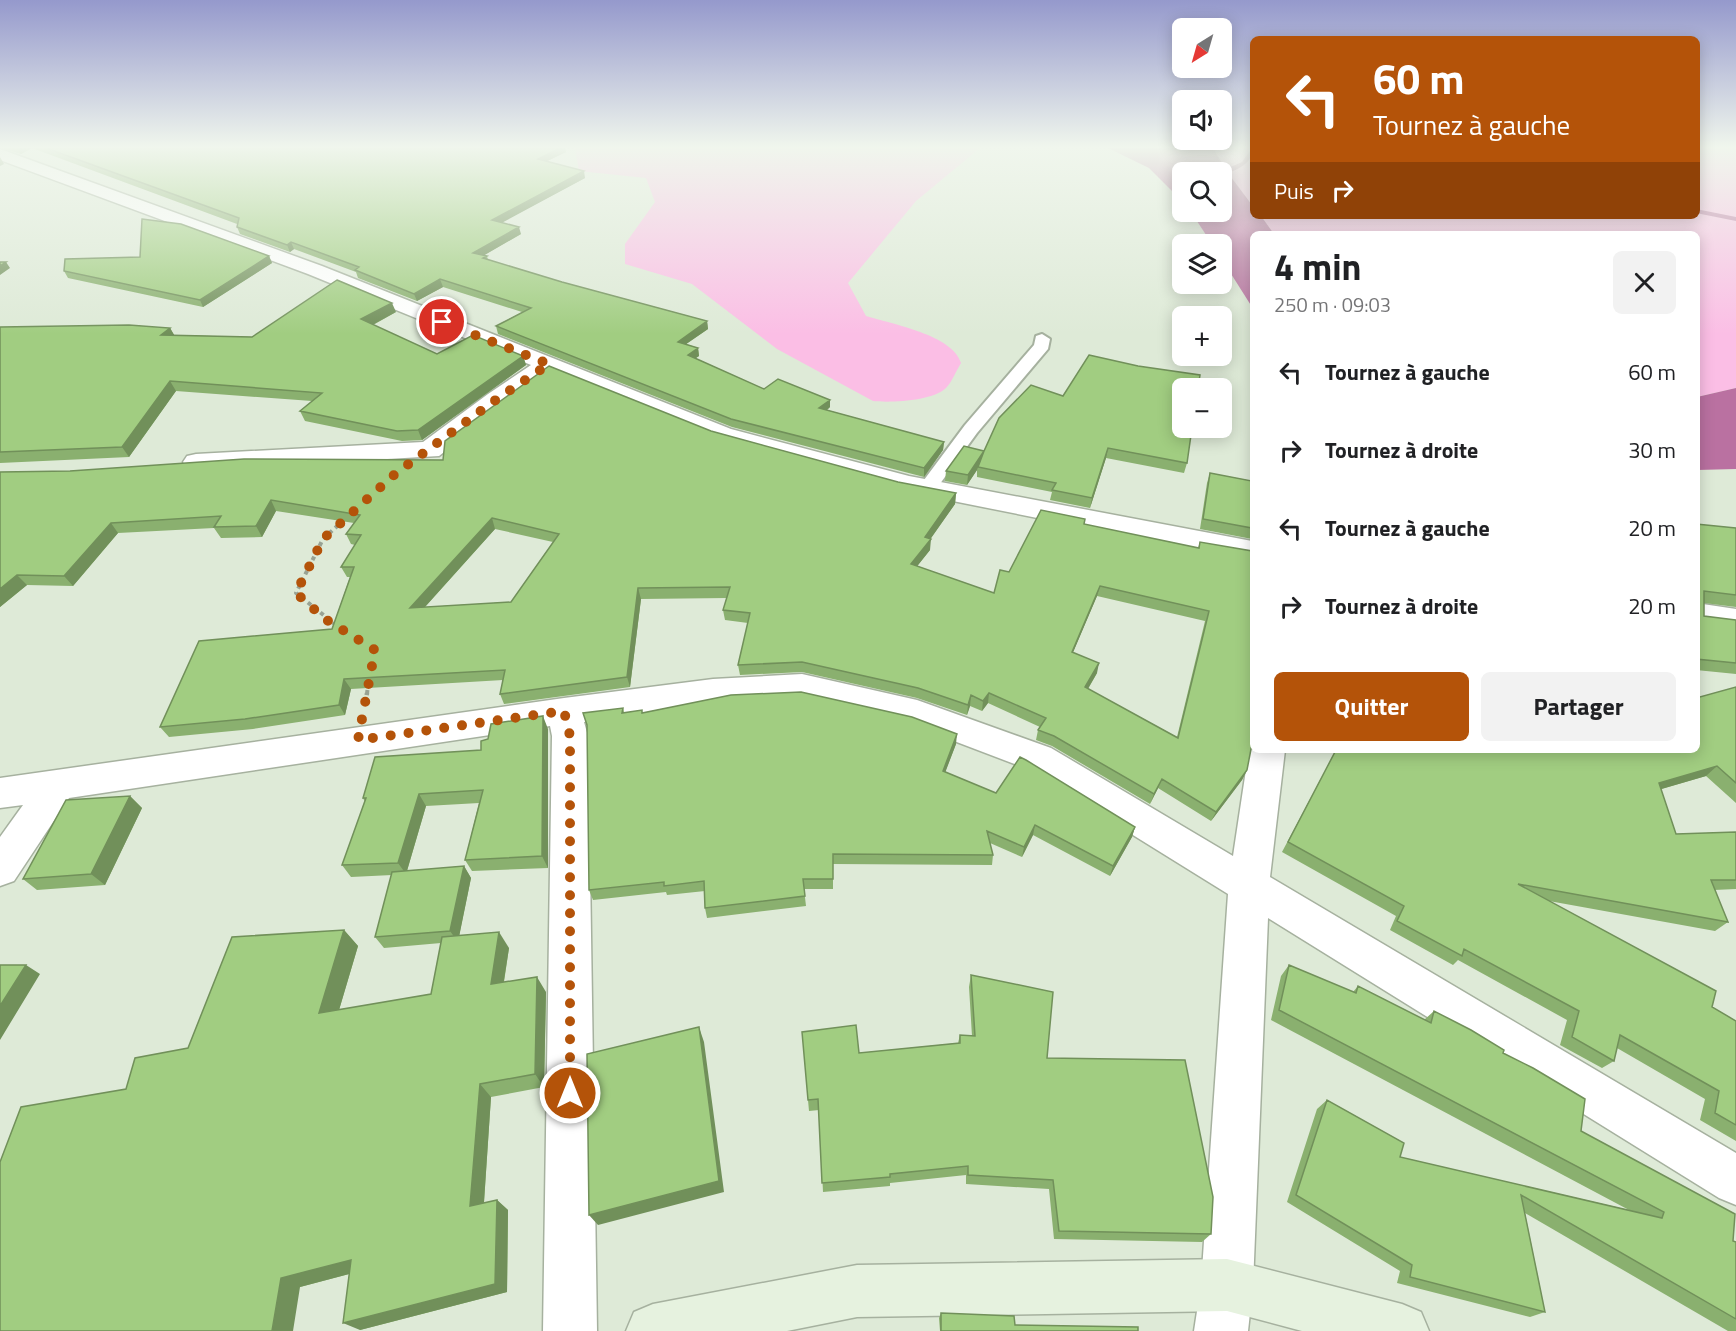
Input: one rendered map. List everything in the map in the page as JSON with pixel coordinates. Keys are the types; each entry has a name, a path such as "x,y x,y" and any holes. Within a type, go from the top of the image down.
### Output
{"street":[{"path":"135,210 315,270 722,434 927,488 1250,551"},
{"path":"173,464 430,450 497,399 549,364"},
{"path":"1700,615 1736,620"},
{"path":"0,793 564,711 713,693 802,687 917,713 1038,758 1736,1181"},
{"path":"564,711 570,736 570,1331"},
{"path":"1224,1308 1249,885 1267,753"},
{"path":"0,869 59,783"},
{"path":"653,1331 857,1291 1224,1308 1402,1331"}],"lane":[{"path":"927,488 971,429 1042,346 1042,339"}],"path":[{"path":"345,631 325,619 296,593 323,539 347,517"},
{"path":"358,740 369,684"}],"shaded area":[{"path":"649,210 908,210 848,283 866,316 934,338 956,353 961,363 946,388 932,396 890,402 873,401 777,349 692,284 625,264 625,244"},
{"path":"1232,210 1250,210 1250,219 1263,219 1272,231 1250,231 1250,304 1232,275 1232,234 1205,234 1198,222 1232,222"},
{"path":"1700,210 1736,210 1736,388 1700,396 1700,231 1272,231 1263,219 1700,219"},
{"path":"1736,388 1736,469 1700,470 1700,396"}],"building":[{"path":"217,210 511,210 492,220 519,227 473,253 562,282 707,321 678,342 698,348 688,355 764,389 778,379 830,400 819,408 944,442 924,468 731,419 496,326 531,308 440,279 414,294 355,270 359,267 291,242 287,245 237,227 239,218"},
{"path":"142,219 181,224 269,256 200,300 64,271 65,259 140,257"},
{"path":"337,280 392,303 361,319 437,354 473,335 523,356 418,430 397,431 300,411 322,393 170,381 122,447 0,452 0,327 129,325 170,328 161,335 252,337"},
{"path":"1089,355 1138,366 1200,375 1200,378 1172,378 1172,438 1191,438 1187,463 1108,448 1092,498 1052,490 1056,483 978,467 999,418 1031,385 1063,396"},
{"path":"549,366 711,431 898,482 956,493 925,537 931,539 911,564 994,593 1000,570 1009,572 1041,510 1085,519 1084,524 1199,548 1200,542 1250,551 1250,753 1247,770 1216,812 1162,779 1154,794 1054,736 1038,730 1046,718 989,693 983,701 971,695 968,705 918,688 802,662 738,665 750,613 723,610 730,587 638,588 627,677 500,694 505,670 344,679 339,705 245,719 160,727 199,641 332,629 354,567 341,567 361,535 346,534 360,515 271,500 256,526 214,527 221,516 111,523 64,576 17,575 0,589 0,472 70,471 244,459 443,460 445,441","holes":["492,518 559,534 511,602 410,608","1100,586 1209,611 1178,738 1085,687 1099,663 1072,652"]},
{"path":"964,446 984,451 968,475 946,471"},
{"path":"1210,473 1250,481 1250,528 1203,519"},
{"path":"1700,524 1736,528 1736,595 1704,591 1704,616 1736,620 1736,663 1700,659"},
{"path":"1736,687 1736,783 1717,766 1659,783 1676,834 1736,832 1736,880 1711,880 1728,922 1518,884 1716,991 1712,1007 1736,1021 1736,1125 1715,1113 1719,1091 1620,1035 1614,1061 1572,1037 1579,1011 1464,949 1462,956 1397,921 1404,906 1288,842 1334,753 1700,753 1700,697"},
{"path":"801,692 912,717 957,734 943,771 996,793 1020,757 1135,827 1113,866 1035,825 1024,847 987,831 993,855 833,854 833,879 803,879 805,896 705,908 704,881 664,886 664,882 589,890 587,725 583,713 623,708 622,713 642,710 642,713 731,695"},
{"path":"543,716 542,856 465,860 483,790 419,794 398,863 342,865 366,798 363,798 375,757 481,750 481,741 488,739 491,724"},
{"path":"130,796 91,874 23,879 66,800"},
{"path":"464,866 450,931 375,937 392,872"},
{"path":"344,930 319,1013 431,994 442,937 499,932 491,984 537,977 535,1074 480,1084 470,1206 497,1200 495,1284 343,1323 351,1260 281,1278 272,1331 0,1331 0,1162 21,1107 126,1089 135,1058 188,1048 232,937"},
{"path":"0,965 26,965 0,1006"},
{"path":"1289,965 1356,993 1358,986 1431,1023 1434,1011 1471,1030 1504,1050 1503,1053 1585,1099 1581,1131 1735,1214 1733,1241 1736,1242 1736,1319 1521,1195 1545,1312 1410,1277 1412,1265 1296,1195 1327,1100 1404,1143 1400,1157 1662,1218 1664,1212 1279,1010"},
{"path":"971,975 1053,992 1047,1058 1185,1060 1213,1197 1211,1234 1059,1231 1053,1180 968,1175 968,1166 890,1174 890,1177 822,1183 818,1099 808,1100 802,1032 856,1025 859,1053 960,1043 960,1035 975,1036"},
{"path":"699,1027 719,1181 589,1215 587,1054"},
{"path":"941,1313 1014,1316 1015,1325 1138,1327 1138,1331 941,1331"}],"waterway":[{"path":"1700,212 1736,219"}],"route":[{"path":"442,322 549,364 395,474 323,539 296,593 325,619 375,650 358,740 564,711 570,736 570,1093"}]}
